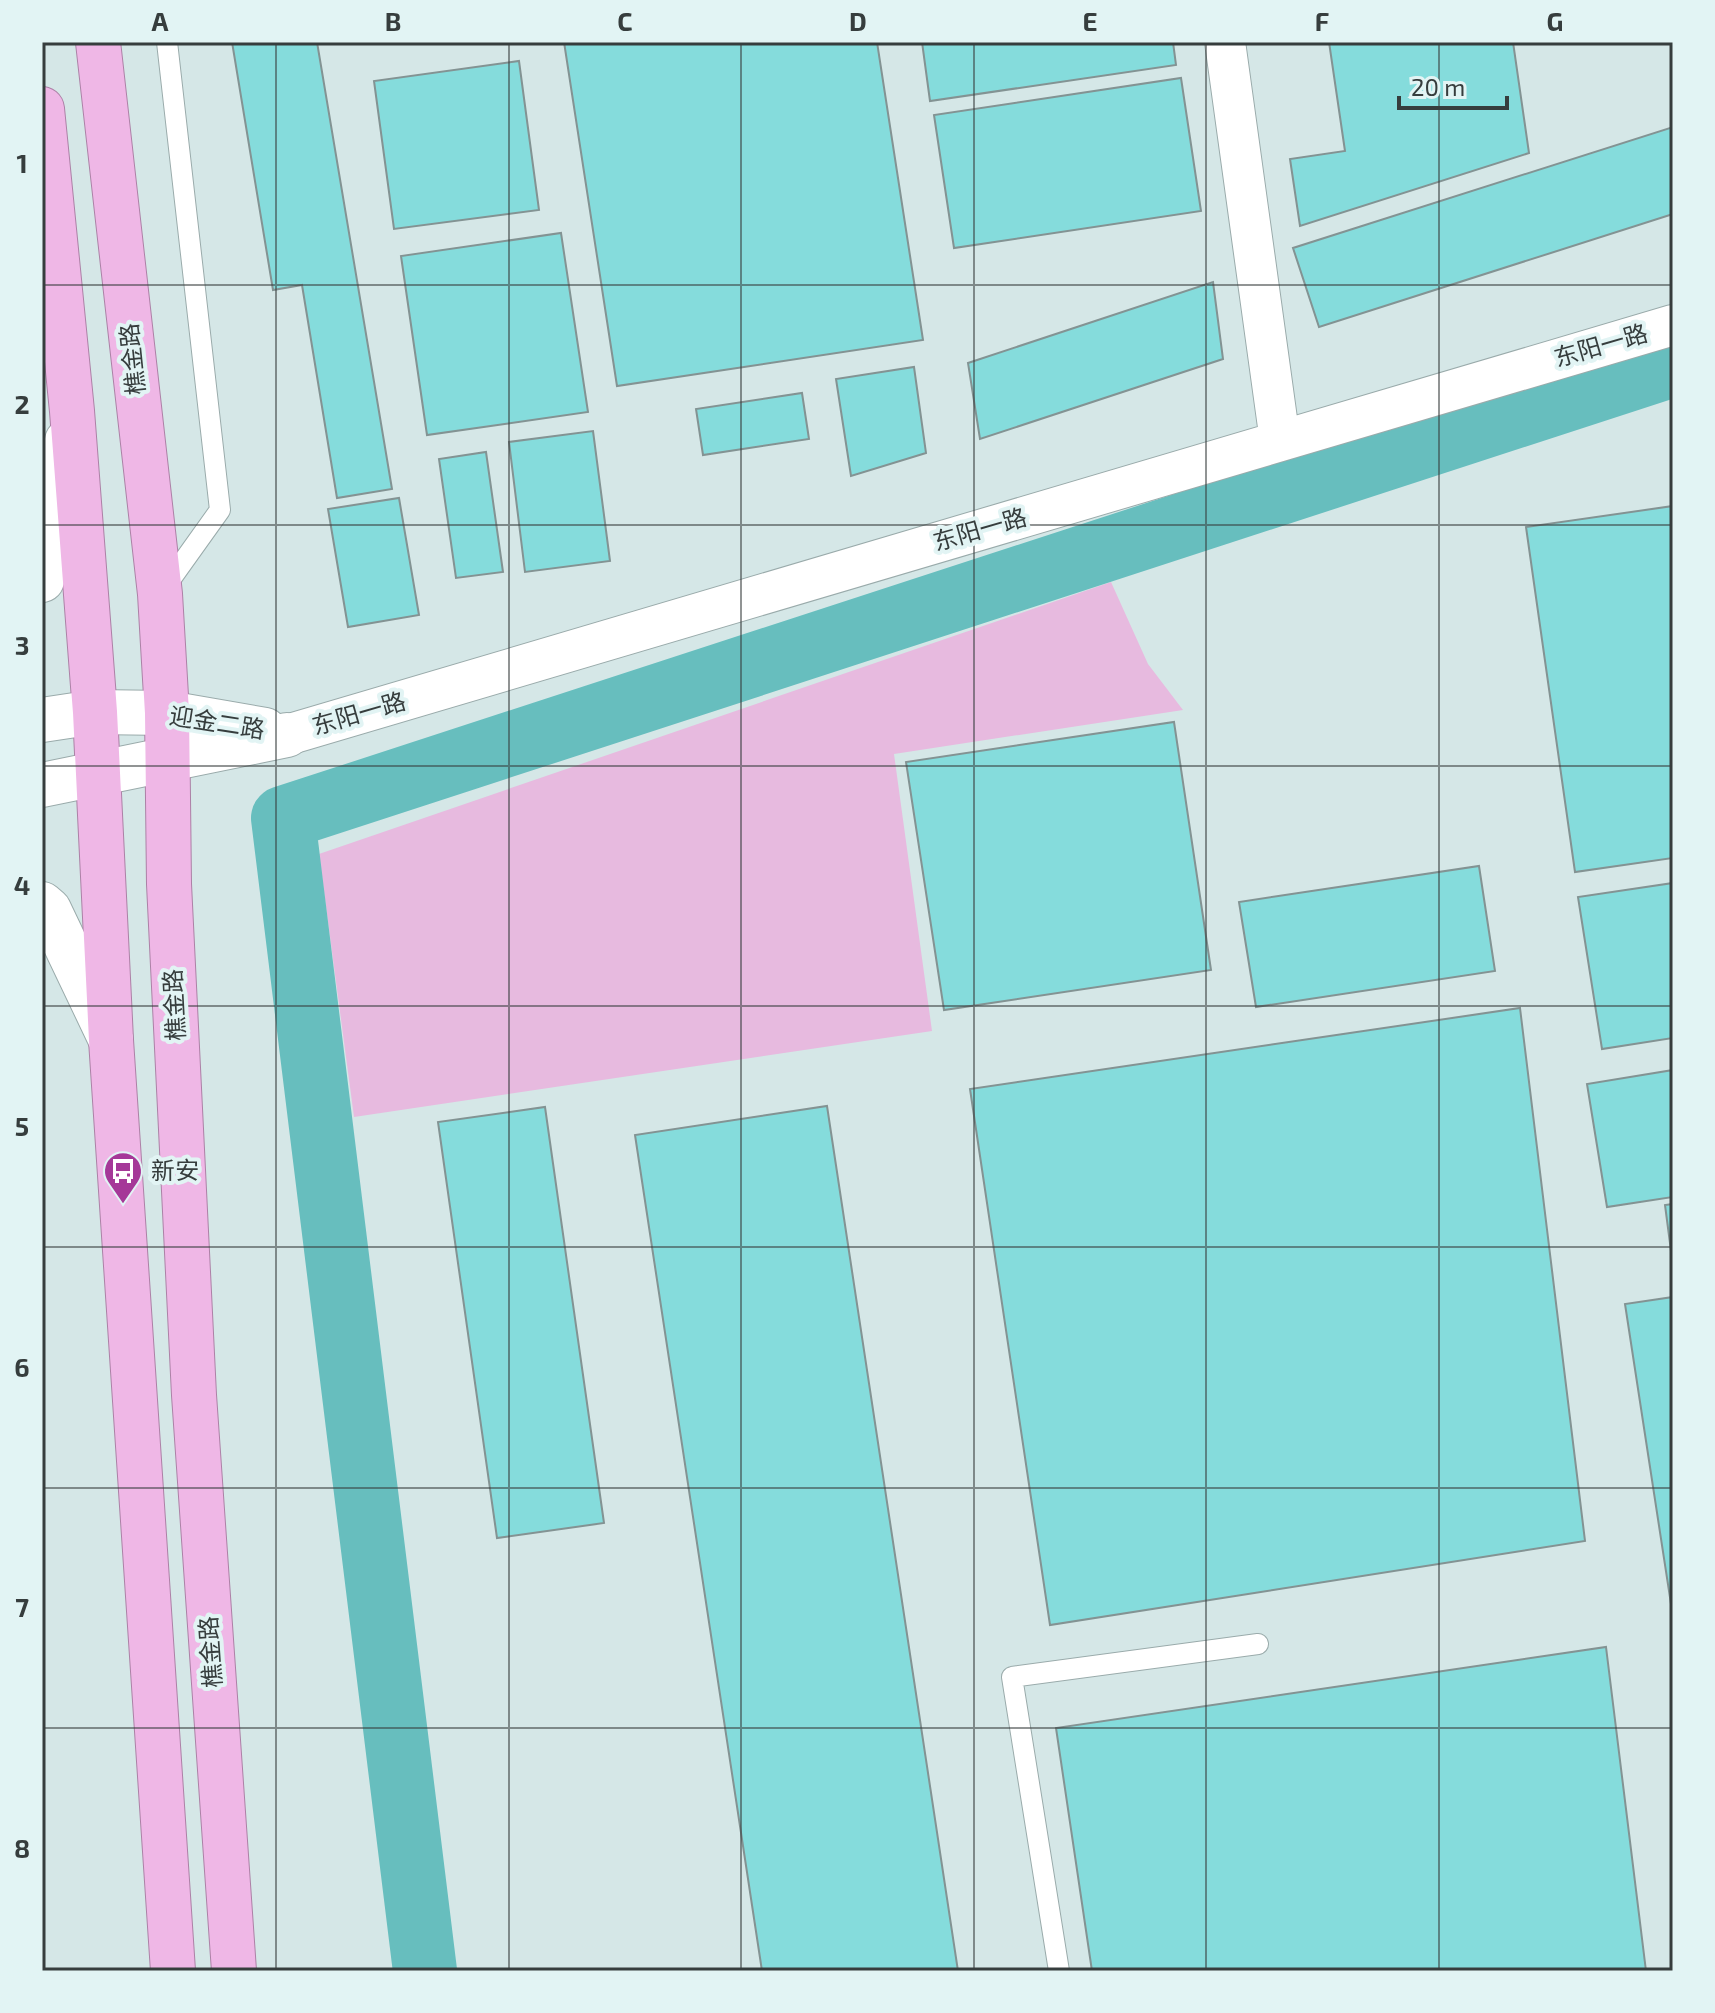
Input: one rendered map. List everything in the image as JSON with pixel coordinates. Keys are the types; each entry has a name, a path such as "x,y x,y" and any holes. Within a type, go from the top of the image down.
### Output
{"highway":[{"name":"樵金路","path":"98,42 160,594 167,713 169,884 194,1395 234,1971"},
{"path":"42,109 62,401 95,712 111,1040 173,1971"}],"street":[{"path":"1225,42 1280,441"},
{"name":"东阳一路","path":"287,735 1673,325"},
{"path":"42,580 62,401"},
{"name":"迎金二路","path":"42,720 95,712 167,713 287,735"},
{"name":"迎金二路","path":"42,785 287,735"},
{"path":"42,904 49,910 111,1040"}],"lane":[{"path":"160,594 220,510 167,42"},
{"path":"1059,1971 1012,1677 1258,1644"}],"shaded area":[{"path":"1111,582 1148,664 1183,710 894,754 932,1031 354,1117 319,854"}],"building":[{"path":"232,42 317,42 392,489 337,498 302,285 273,290"},
{"path":"564,42 877,42 923,340 617,386"},
{"path":"922,42 1173,42 1176,65 930,101"},
{"path":"1329,42 1513,42 1529,153 1300,226 1290,159 1345,151"},
{"path":"519,61 539,210 394,229 374,81"},
{"path":"1181,78 1201,211 954,248 934,115"},
{"path":"1673,127 1673,214 1319,327 1293,248"},
{"path":"561,233 588,412 427,435 401,256"},
{"path":"1213,282 1223,359 980,439 968,363"},
{"path":"914,367 926,453 851,476 836,379"},
{"path":"802,393 809,439 703,455 696,409"},
{"path":"593,431 610,561 525,572 509,442"},
{"path":"486,452 503,572 456,578 439,459"},
{"path":"399,498 419,615 348,627 328,509"},
{"path":"1673,506 1673,858 1575,872 1526,527"},
{"path":"1174,722 1211,970 944,1010 906,762"},
{"path":"1479,866 1495,971 1256,1007 1239,902"},
{"path":"1673,883 1673,1038 1602,1049 1578,897"},
{"path":"1520,1008 1585,1541 1050,1625 970,1089"},
{"path":"1673,1070 1673,1197 1607,1207 1587,1084"},
{"path":"827,1106 958,1971 762,1971 635,1135"},
{"path":"545,1107 604,1523 497,1538 438,1122"},
{"path":"1673,1204 1673,1266 1665,1205"},
{"path":"1673,1297 1673,1604 1671,1604 1625,1304"},
{"path":"1606,1647 1646,1971 1092,1971 1056,1728"}],"waterway":[{"path":"425,1971 283,818 1673,365"}],"place":[{"name":"新安","path":"123,1205"}]}
